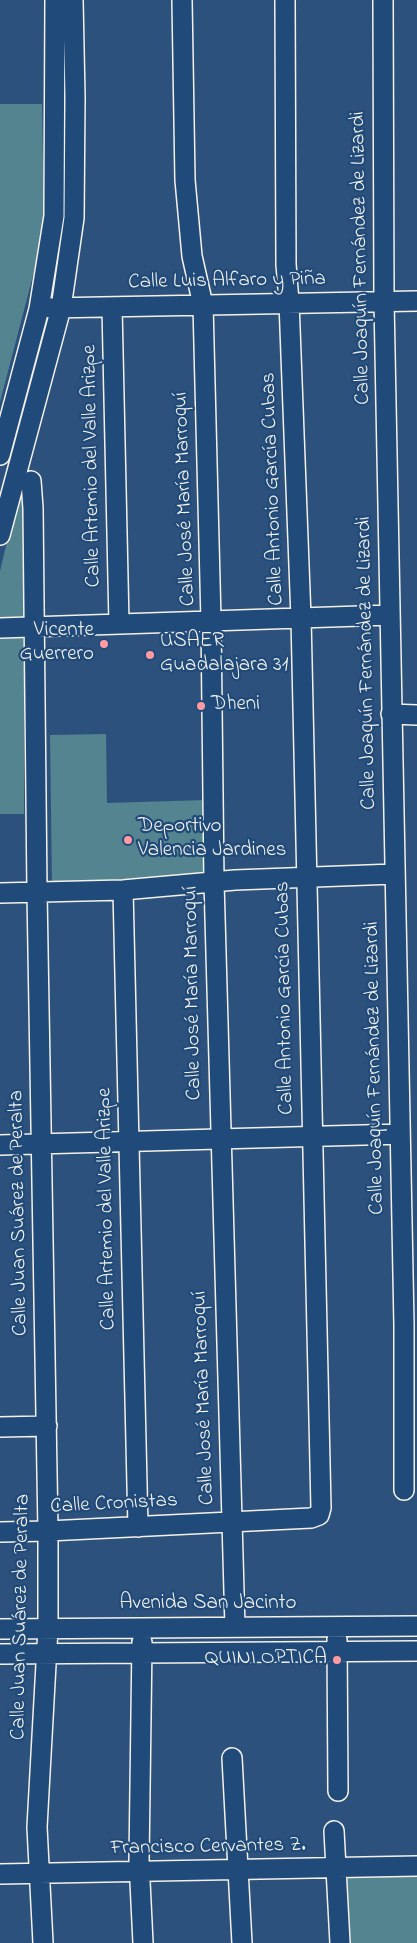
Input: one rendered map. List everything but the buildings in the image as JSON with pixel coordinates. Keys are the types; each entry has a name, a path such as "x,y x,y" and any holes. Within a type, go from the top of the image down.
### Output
{"street":[{"path":"0,455 39,309 54,216 55,0"},
{"path":"0,536 61,308 74,218 75,97 73,0"},
{"name":"Calle José María Marroquí","path":"182,0 185,180 192,256 203,305 211,621 214,882 220,1139 235,1627"},
{"name":"Calle Antonio García Cubas","path":"285,0 285,246 289,302 301,618 321,1508 318,1515"},
{"name":"Calle Joaquín Fernández de Lizardi","path":"383,0 384,301 394,874 400,1134 410,1325 404,1490"},
{"name":"Calle Luis Alfaro y Piña","path":"39,309 417,300"},
{"name":"Calle Artemio del Valle Arizpe","path":"112,307 119,624"},
{"name":"Calle Juan Suárez de Peralta","path":"31,481 33,508 37,892 48,1531 48,1628 38,1827 43,1943"},
{"path":"0,628 390,615"},
{"path":"391,714 417,715"},
{"path":"0,893 123,890 306,876 394,874"},
{"name":"Calle Artemio del Valle Arizpe","path":"123,890 138,1527"},
{"path":"0,1145 400,1134"},
{"path":"0,1427 47,1426"},
{"name":"Calle Cronistas","path":"0,1532 311,1518 318,1515"},
{"name":"Avenida San Jacinto","path":"0,1629 417,1626"},
{"path":"336,1627 338,1791"},
{"path":"142,1628 139,1873 143,1943"},
{"path":"0,1654 417,1651"},
{"path":"232,1758 242,1943"},
{"path":"334,1831 340,1943"},
{"name":"Francisco Cervantes Z.","path":"0,1874 139,1873 417,1866"}],"green space":[{"path":"0,104 42,104 44,226 41,245 0,402"},
{"path":"19,492 28,509 27,619 0,619 0,571"},
{"path":"0,635 24,636 24,814 0,814"},
{"name":"Deportivo Valencia Jardines","path":"106,734 107,803 205,800 205,877 52,886 50,735"},
{"path":"417,1872 417,1943 347,1943 344,1874"}],"place":[{"name":"Vicente Guerrero","path":"104,644"},
{"name":"USAER Guadalajara 31","path":"150,655"},
{"name":"Dheni","path":"201,706"},
{"name":"Deportivo Valencia Jardines","path":"128,840"},
{"name":"QUINI OPTICA","path":"337,1660"}]}
